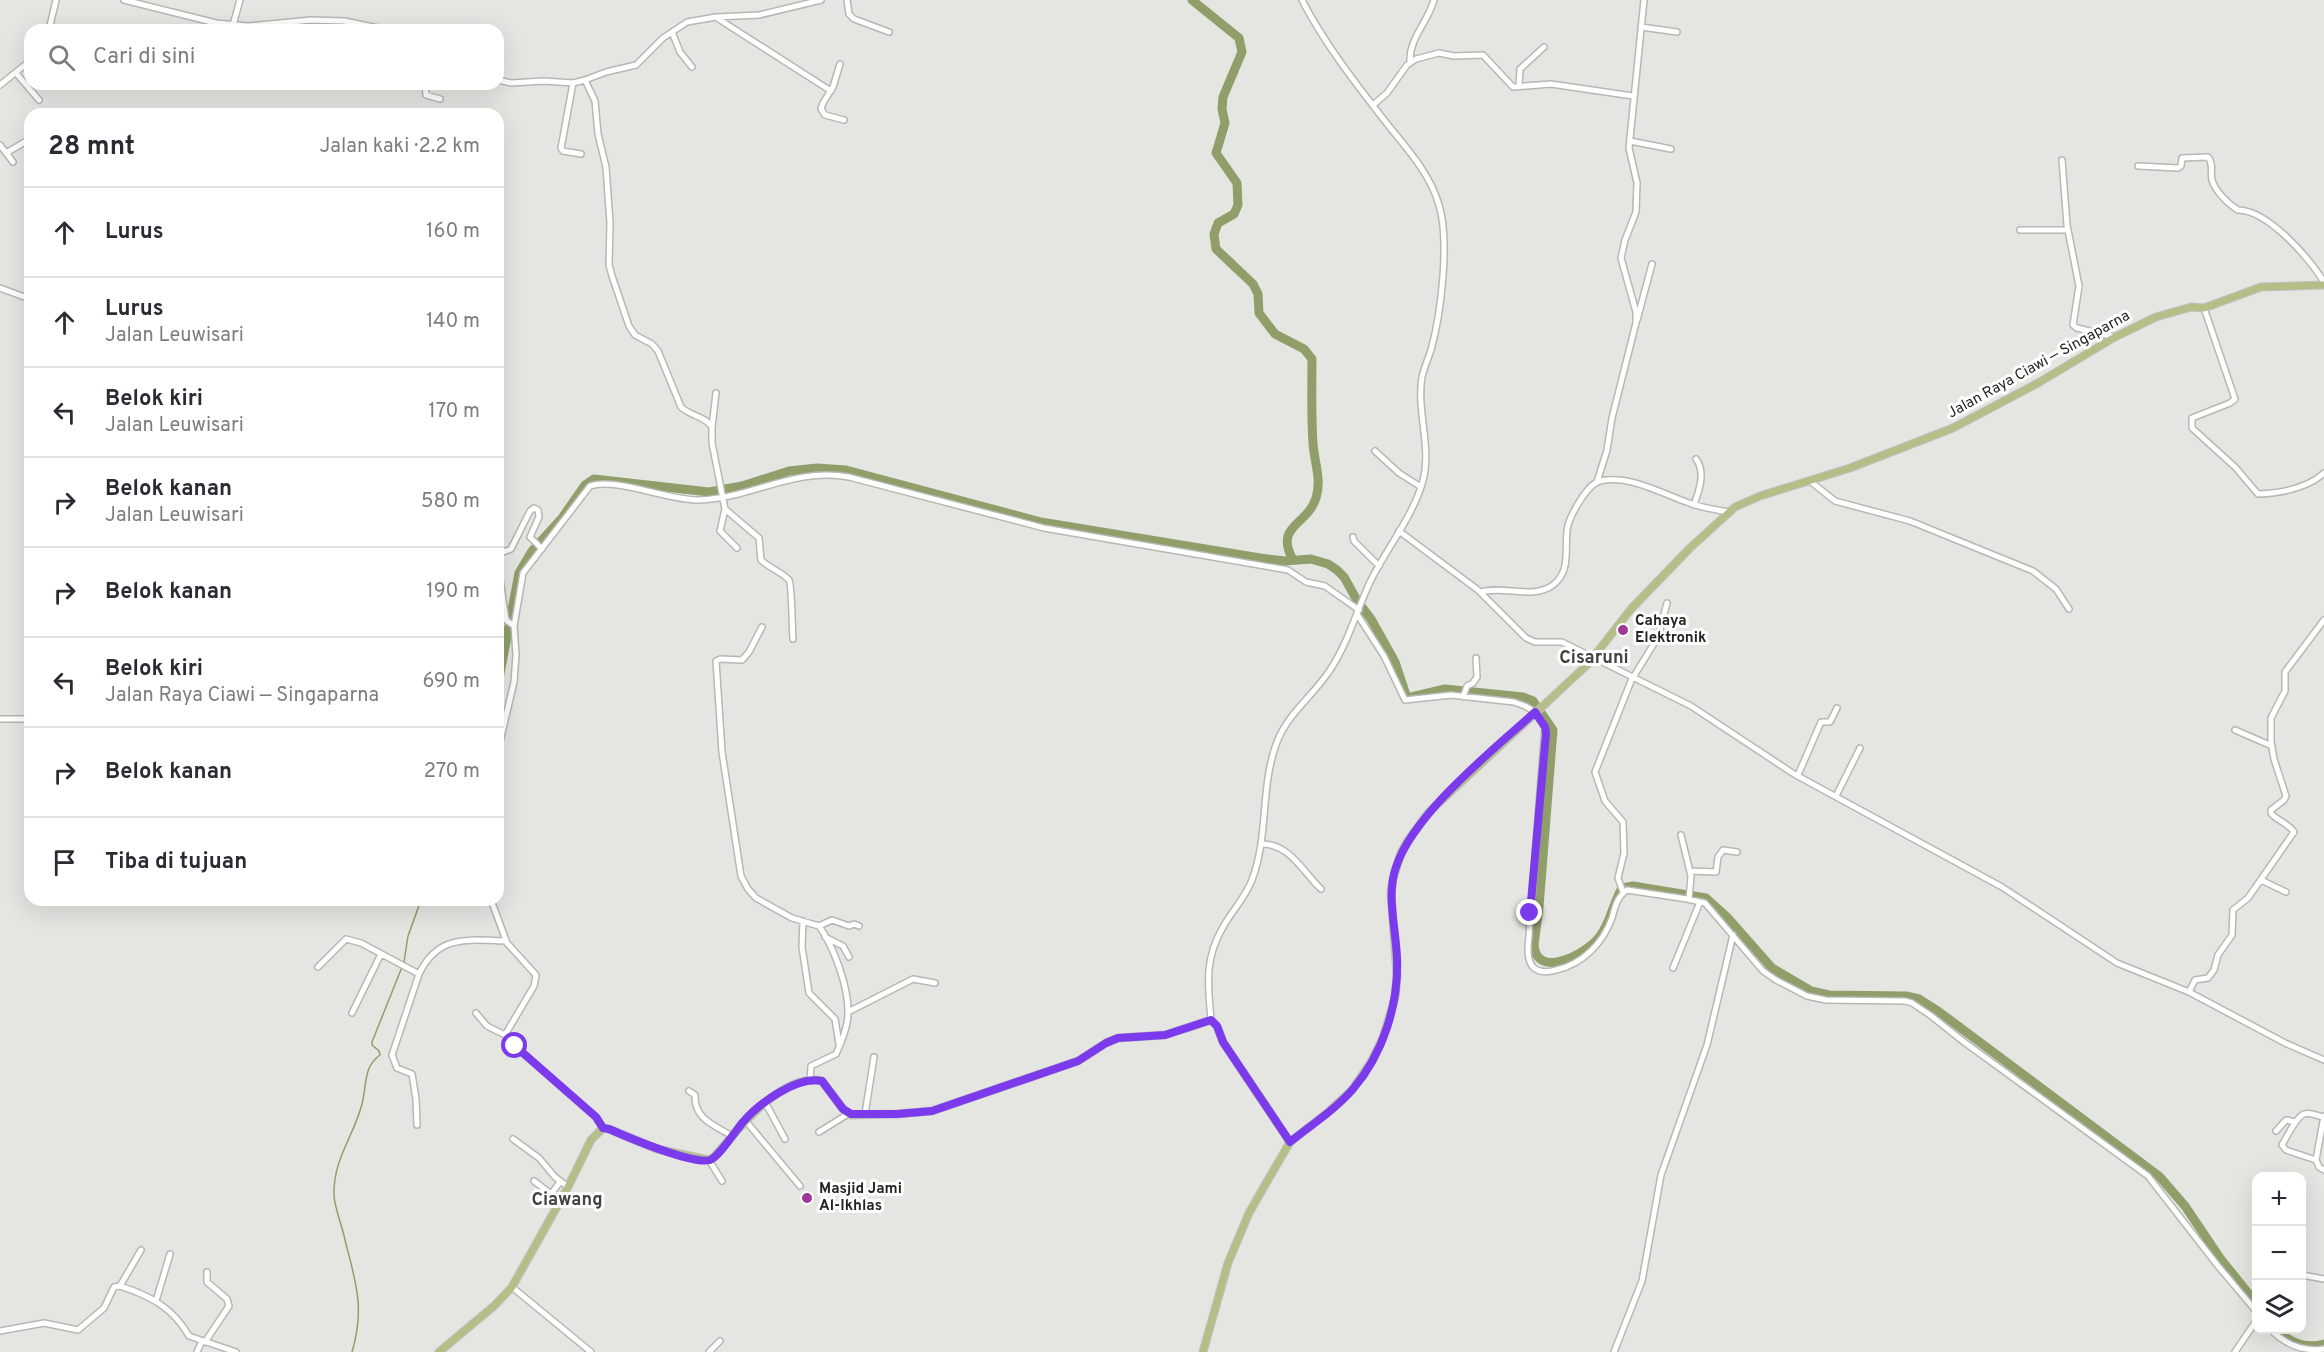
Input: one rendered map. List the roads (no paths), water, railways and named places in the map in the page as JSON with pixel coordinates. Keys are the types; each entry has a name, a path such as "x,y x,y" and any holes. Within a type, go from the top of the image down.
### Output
{"main road":[{"name":"Jalan Raya Ciawi — Singaparna","path":"1203,1352 1222,1282 1243,1228 1290,1142 1352,1090 1371,1062 1386,1031 1395,998 1397,975 1392,879 1407,842 1429,812 1452,789 1594,656 1630,609 1690,548 1729,512 1760,496 1859,465 1953,428 2038,383 2115,336 2156,317 2191,307 2204,308 2261,287 2324,283"},
{"path":"438,1352 494,1306 512,1287 568,1187 591,1140 603,1128 657,1149 709,1160 745,1120 765,1102 798,1083 810,1080 825,1083 848,1114 932,1111 1078,1061 1118,1038 1165,1035 1211,1020 1217,1026 1223,1042 1290,1142"}],"street":[{"path":"50,24 56,0"},
{"path":"124,0 216,24"},
{"path":"233,24 240,0"},
{"path":"504,81 573,83 585,80 636,65 672,32 687,22 716,17 759,15 821,0"},
{"path":"847,0 849,14 854,19 889,32"},
{"path":"1211,1020 1207,974 1210,956 1221,929 1246,894 1252,879 1262,844 1270,763 1279,737 1287,721 1315,691 1333,666 1379,566 1421,487 1425,470 1421,391 1422,377 1437,319 1444,244 1439,206 1429,180 1326,39 1302,0"},
{"path":"1373,105 1387,93 1410,62 1412,45 1429,15 1434,0"},
{"path":"1636,323 1636,312 1621,258 1624,240 1636,212 1636,183 1630,141 1644,0"},
{"path":"716,17 831,92"},
{"path":"269,24 311,20 359,24"},
{"path":"1641,27 1677,32"},
{"path":"672,32 680,52 692,67"},
{"path":"1519,86 1520,69 1544,47"},
{"path":"1410,62 1439,53 1454,56 1477,54 1489,60 1511,85 1551,84 1633,96"},
{"path":"840,64 831,92 823,103 822,112 844,120"},
{"path":"0,85 24,66"},
{"path":"16,73 24,82"},
{"path":"585,80 595,100 598,134 606,167 610,223 609,265 618,296 632,330 658,351 681,407 707,421 712,427"},
{"path":"573,83 561,148 563,151 581,154"},
{"path":"30,90 39,100"},
{"path":"426,90 426,95 440,99"},
{"path":"1630,141 1671,149"},
{"path":"6,153 24,142"},
{"path":"0,146 13,162"},
{"path":"2138,166 2178,168 2181,166 2182,158 2208,157 2211,162 2213,182 2227,201 2238,210 2245,210 2265,219 2305,256 2324,283"},
{"path":"2062,160 2068,230 2079,286 2073,325 2077,328 2115,336"},
{"path":"2019,230 2068,230"},
{"path":"1597,482 1607,450 1612,418 1652,264"},
{"path":"0,288 24,297"},
{"path":"2204,308 2235,399 2192,418 2192,428 2235,466 2259,494 2293,489 2314,481 2324,472"},
{"path":"716,393 712,443 719,489 725,509 720,531 736,548"},
{"path":"1376,451 1399,473 1421,487"},
{"path":"1694,505 1701,482 1699,463 1696,459"},
{"path":"511,624 522,577 539,546 586,489 594,484 608,484 690,500 722,499 822,473 849,477 1044,528 1288,570 1306,582 1325,586 1358,611 1405,700 1464,692 1538,709 1546,733 1530,913 1528,947 1530,964 1539,970 1551,972 1563,969 1584,957 1605,934 1622,891 1632,889 1690,894 1705,903 1763,971 1807,996 1826,1000 1905,1001 1925,1011 2148,1176 2252,1306"},
{"path":"1480,592 1491,589 1523,592 1544,590 1554,585 1565,566 1568,526 1572,516 1590,487 1597,482 1617,480 1645,486 1694,505 1729,512"},
{"path":"1810,481 1835,501 1910,521 2033,572 2056,589 2069,609"},
{"path":"504,552 511,549 530,511 534,508 540,513 530,535 539,546"},
{"path":"725,509 759,538 761,561 789,581 792,587 793,639"},
{"path":"1399,531 1480,592 1526,638 1535,642 1562,642 1691,706 1797,776 2002,887 2117,963 2189,992 2285,1043 2324,1060"},
{"path":"1353,537 1354,541 1379,566"},
{"path":"504,593 516,655 514,682 504,720"},
{"path":"1622,891 1618,883 1624,853 1623,822 1605,801 1595,772 1633,676 1658,637 1667,603"},
{"path":"2189,992 2195,980 2208,978 2214,970 2218,956 2232,935 2233,910 2248,898 2294,832 2284,821 2271,813 2271,810 2286,796 2272,746 2271,718 2284,691 2285,672 2324,620"},
{"path":"762,627 749,652 742,660 720,659 716,661 724,774 741,876 748,890 756,898 792,918 819,926 834,952 848,1012 847,1026 834,1055 811,1066 810,1080"},
{"path":"1464,692 1477,677 1476,658"},
{"path":"1797,776 1812,747 1821,722 1830,722 1837,708"},
{"path":"0,720 24,719"},
{"path":"2235,730 2272,746"},
{"path":"1836,796 1860,748"},
{"path":"1681,835 1690,872 1690,894"},
{"path":"1262,844 1281,849 1289,854 1321,889"},
{"path":"1690,872 1716,872 1718,857 1723,850 1737,852"},
{"path":"2261,879 2286,892"},
{"path":"1673,968 1700,902"},
{"path":"493,906 506,940 535,973 536,980 506,1035"},
{"path":"819,926 830,920 849,926 854,924 859,926"},
{"path":"803,921 801,939 809,993 836,1019 839,1044"},
{"path":"1614,1352 1642,1281 1661,1175 1707,1045 1733,935"},
{"path":"825,937 843,946 849,957"},
{"path":"318,967 346,939 361,943 419,974"},
{"path":"417,1125 412,1074 397,1068 392,1055 419,974 434,952 444,945 468,940 506,940"},
{"path":"352,1013 381,954"},
{"path":"848,1012 913,979 935,983"},
{"path":"476,1013 488,1026 506,1035 510,1042 596,1117 603,1128"},
{"path":"865,1114 874,1057"},
{"path":"689,1091 695,1095 695,1107 701,1117 732,1136"},
{"path":"765,1102 786,1138"},
{"path":"2316,1160 2283,1148 2282,1145 2295,1122 2306,1113 2324,1115 2316,1160 2319,1167 2324,1170"},
{"path":"819,1132 848,1114"},
{"path":"745,1120 800,1186"},
{"path":"2276,1131 2286,1120 2295,1122"},
{"path":"513,1139 539,1158 560,1182 568,1187"},
{"path":"709,1160 722,1181"},
{"path":"534,1181 551,1194 560,1182"},
{"path":"120,1286 141,1250"},
{"path":"156,1301 170,1254"},
{"path":"197,1352 230,1306 227,1299 208,1283 207,1272"},
{"path":"2306,1276 2324,1279"},
{"path":"0,1331 44,1323 78,1330 104,1308 114,1287 120,1286 156,1301 179,1319 189,1336 236,1352"},
{"path":"512,1287 591,1352"},
{"path":"2235,1352 2252,1327"},
{"path":"2276,1334 2284,1342 2294,1346 2316,1351 2324,1349"},
{"path":"709,1352 720,1341"},
{"path":"213,1344 214,1352"}],"waterway":[{"path":"1192,0 1239,38 1242,52 1223,97 1222,109 1225,123 1216,153 1237,183 1238,205 1234,214 1218,223 1214,234 1216,249 1253,284 1258,294 1259,313 1275,334 1304,349 1312,359 1312,432 1318,491 1312,507 1294,526 1287,539 1293,560"},
{"path":"504,652 519,573 532,551 562,518 585,485 594,479 709,492 742,486 789,471 817,468 846,470 1041,522 1260,558 1285,561 1311,559 1328,564 1344,577 1371,619 1395,662 1407,698 1445,689 1523,697 1533,701 1553,730 1534,945 1537,956 1544,961 1553,962 1575,956 1585,950 1594,943 1607,925 1622,888 1633,886 1706,898 1727,917 1772,968 1811,991 1829,995 1906,996 1919,999 2159,1176 2185,1206 2220,1258 2252,1298"},
{"path":"404,962 408,936 419,906"},
{"path":"352,1352 358,1322 358,1296 336,1206 335,1182 340,1159 362,1104 368,1071 380,1055 372,1042 402,967"},
{"path":"2282,1334 2299,1344 2311,1346 2324,1344"}],"place":[{"name":"Cahaya Elektronik","path":"1623,630"},
{"name":"Masjid Jami Al-Ikhlas","path":"807,1198"}],"district":[{"name":"Cisaruni","path":"1594,658"},
{"name":"Ciawang","path":"567,1200"}]}
